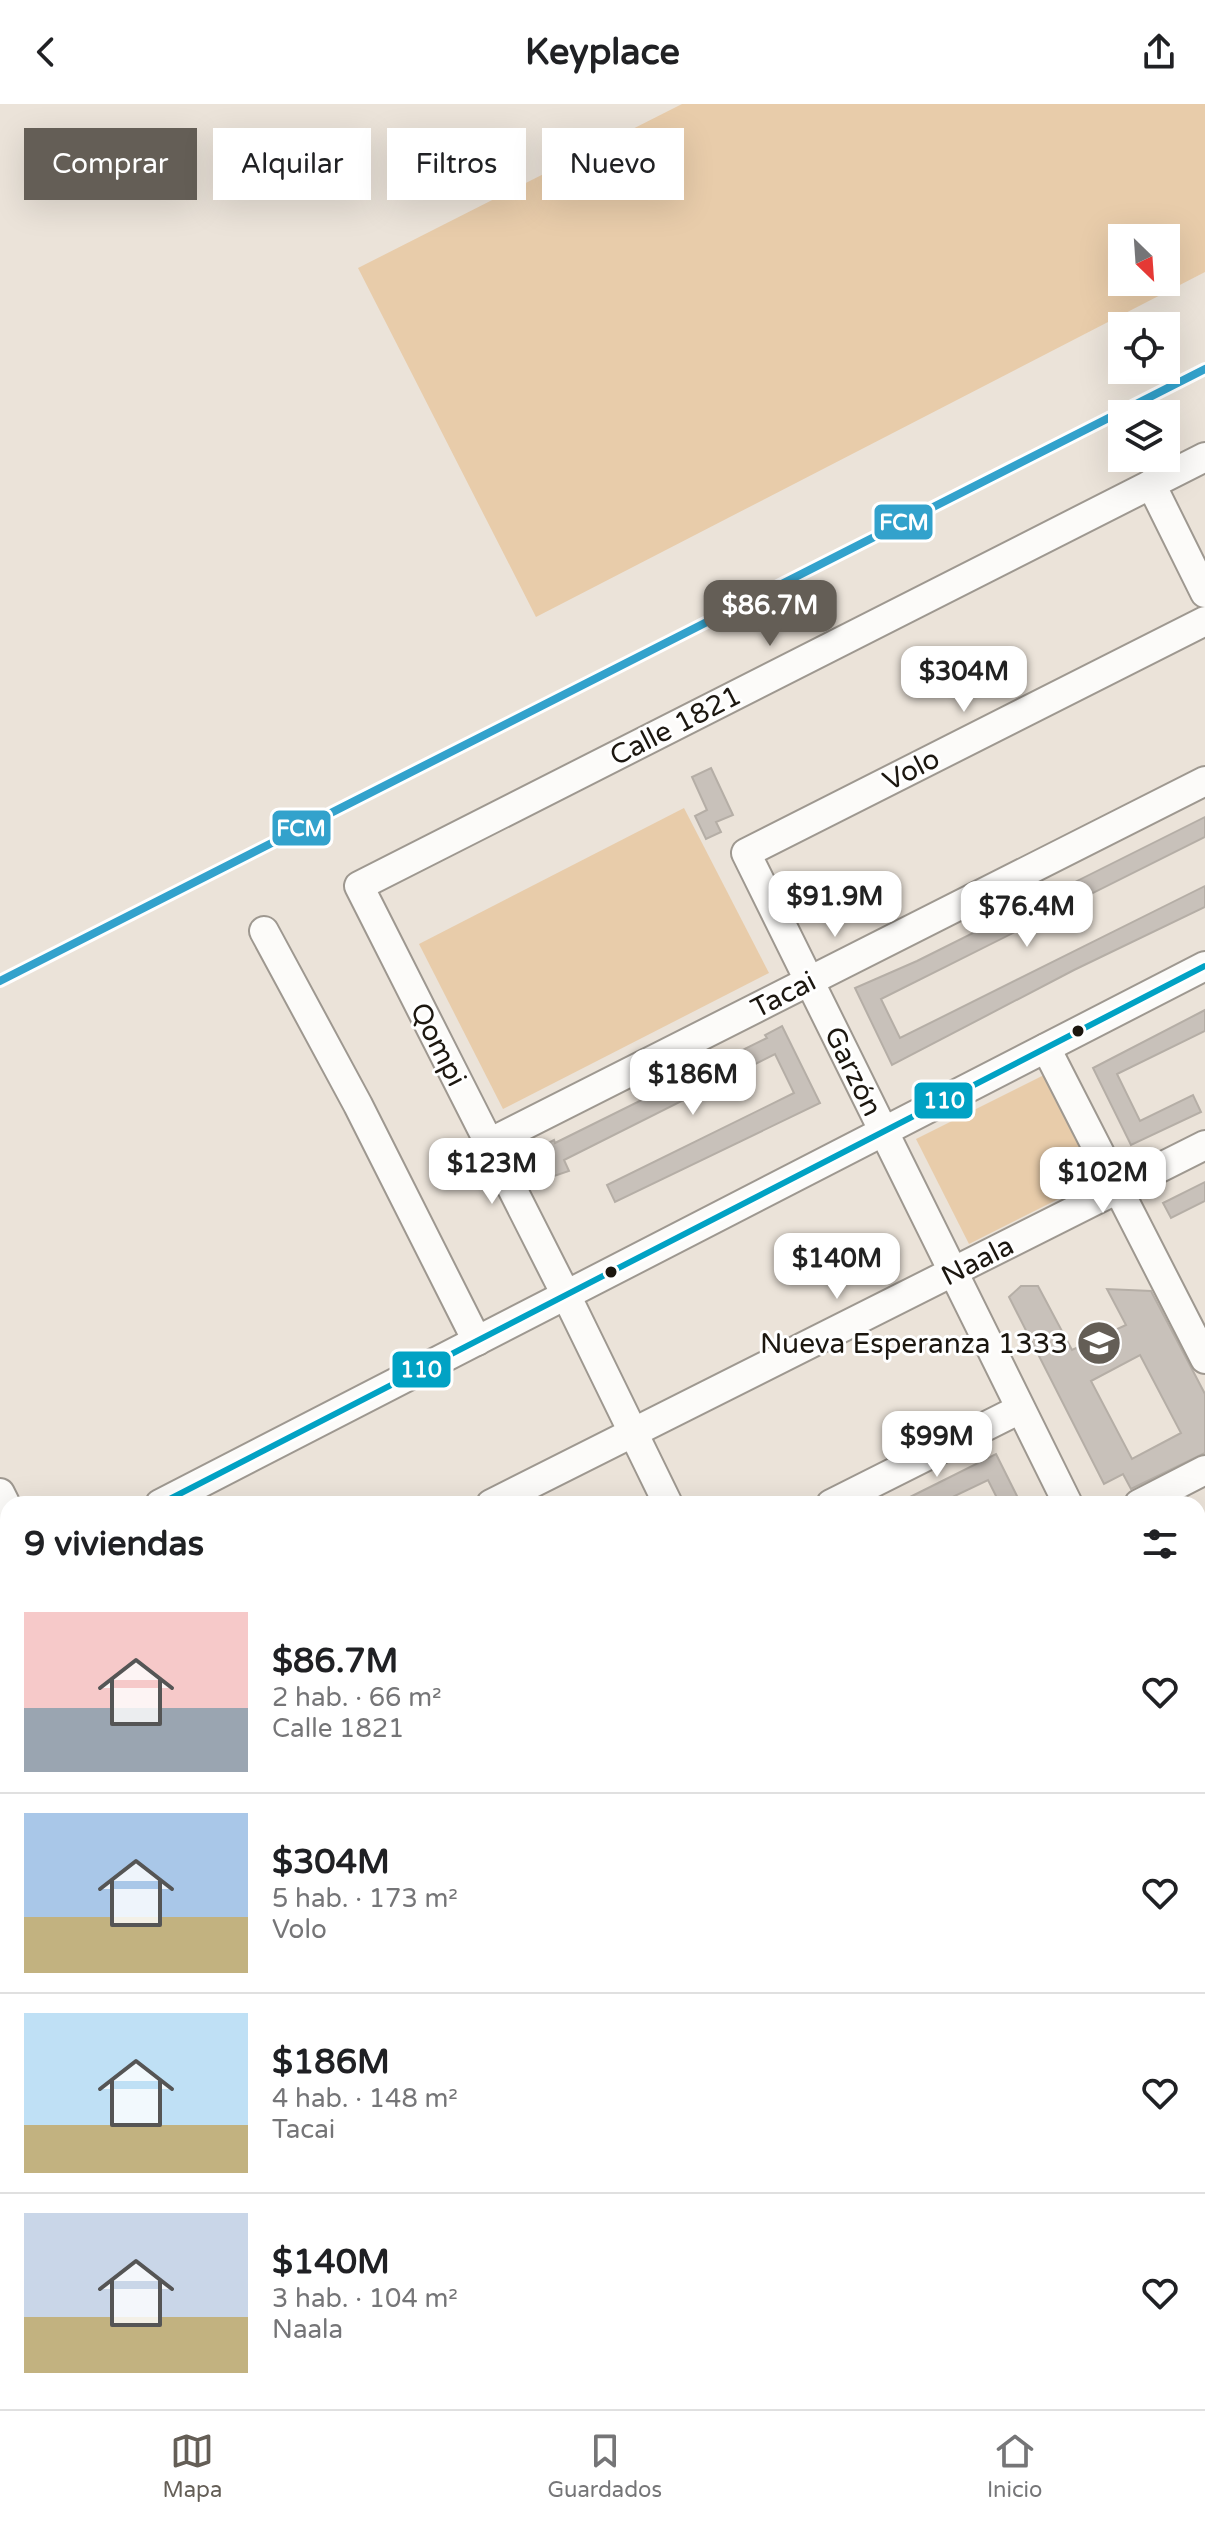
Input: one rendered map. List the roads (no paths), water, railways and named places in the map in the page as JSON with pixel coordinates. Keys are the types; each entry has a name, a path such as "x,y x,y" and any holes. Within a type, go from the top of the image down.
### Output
{"street":[{"name":"Calle 1821","path":"359,886 1205,457"},
{"path":"1151,484 1205,593"},
{"name":"Volo","path":"746,853 1205,621"},
{"name":"Tacai","path":"489,1143 1205,781"},
{"name":"Garzón","path":"746,853 1064,1496"},
{"name":"Qompi","path":"359,886 664,1496"},
{"path":"264,931 358,1105 477,1341"},
{"path":"181,1496 1205,966"},
{"path":"1046,1048 1119,1189 1196,1320 1205,1359"},
{"name":"Naala","path":"507,1496 1205,1145"},
{"path":"847,1496 1020,1409"},
{"path":"1155,1496 1205,1470"}],"place":[{"name":"Nueva Esperanza 1333","path":"1099,1343"}]}
